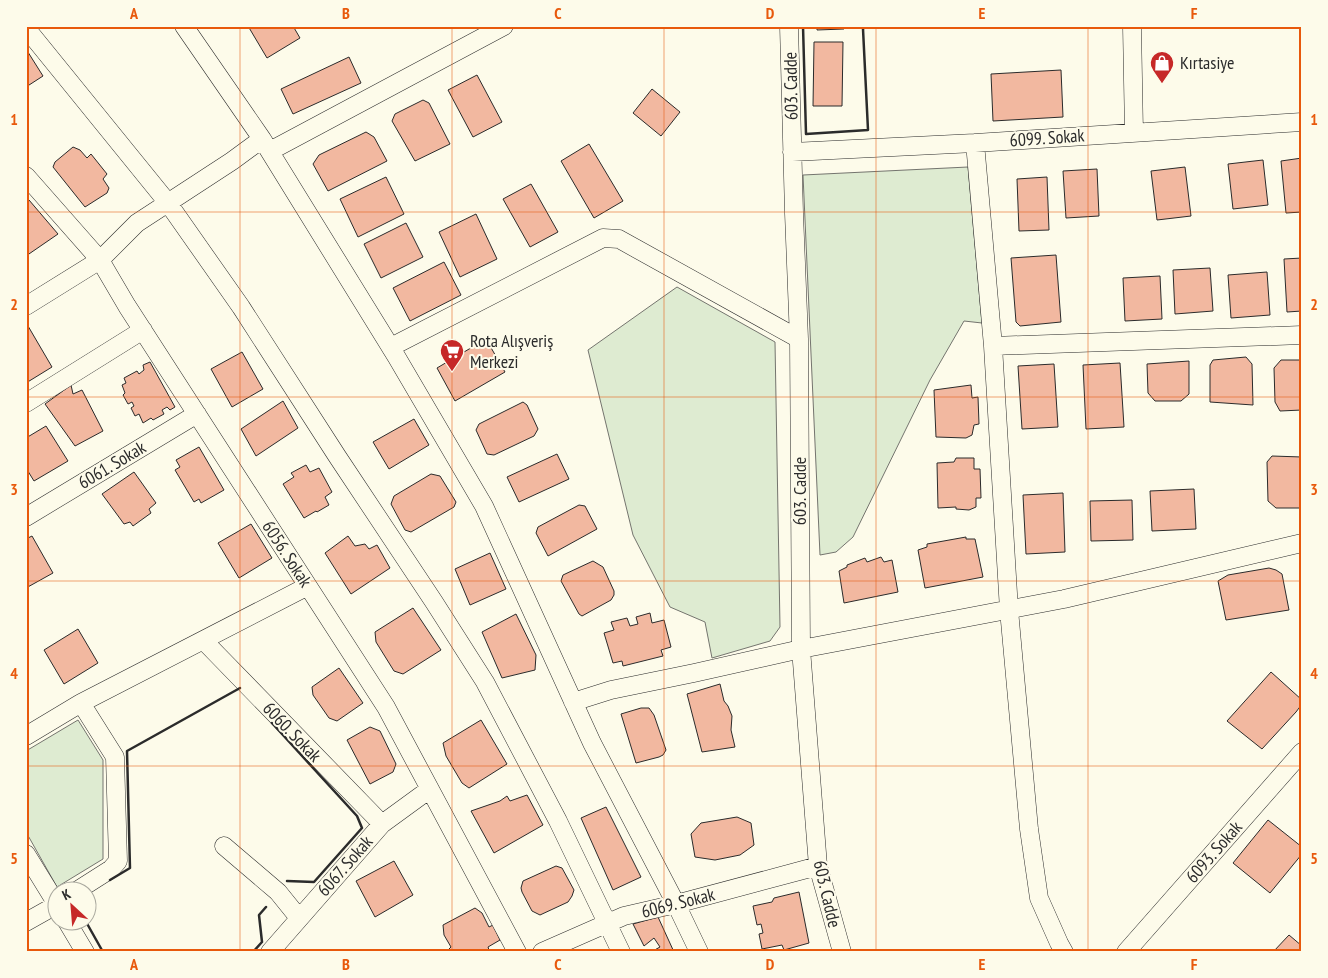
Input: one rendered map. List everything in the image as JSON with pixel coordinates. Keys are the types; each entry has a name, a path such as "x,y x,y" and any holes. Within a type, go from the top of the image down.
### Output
{"street":[{"path":"26,306 100,260 137,223 232,161 504,26"},
{"name":"603. Cadde","path":"789,26 799,339 801,648 818,866 842,952"},
{"path":"1132,26 1134,132"},
{"path":"186,27 266,145 391,346 484,506 592,743 699,952"},
{"path":"26,28 168,203 241,307 485,682 558,821 621,952"},
{"name":"6099. Sokak","path":"792,152 975,143 1302,122"},
{"path":"975,143 993,346 1008,610 1029,829 1039,898 1064,952"},
{"name":"6056. Sokak","path":"26,176 100,260 143,330 386,707 517,952"},
{"path":"391,346 603,238 619,239 799,339"},
{"path":"26,403 143,330"},
{"path":"993,346 1302,335"},
{"name":"6061. Sokak","path":"26,517 197,414"},
{"path":"573,702 611,690 801,648 1064,599 1302,543"},
{"path":"26,736 80,703 308,586"},
{"name":"6060. Sokak","path":"203,640 382,824"},
{"path":"80,703 115,757 118,860 111,869 94,880"},
{"name":"6093. Sokak","path":"1126,952 1302,752"},
{"name":"6067. Sokak","path":"270,952 382,824 430,789"},
{"path":"224,846 278,892 299,918"},
{"path":"26,854 48,890"},
{"name":"6069. Sokak","path":"542,952 624,916 818,866"},
{"path":"26,922 48,910"},
{"path":"72,930 85,952"}],"green space":[{"path":"968,167 982,323 964,321 930,380 853,537 836,552 820,555 803,175"},
{"path":"677,287 775,342 780,627 770,641 712,658 705,622 670,607 633,535 588,350"},
{"path":"78,720 103,760 103,859 68,880 53,880 26,832 26,751"}],"building":[{"path":"248,26 293,26 300,38 267,58"},
{"path":"817,26 844,26 844,29 817,30"},
{"path":"814,42 843,42 842,106 813,106"},
{"path":"26,49 43,76 26,87"},
{"path":"349,57 361,83 293,114 281,89"},
{"path":"1061,70 1063,117 993,121 991,74"},
{"path":"477,75 502,122 473,137 448,90"},
{"path":"652,89 680,112 661,136 633,113"},
{"path":"423,100 429,103 450,144 415,161 392,121 395,114"},
{"path":"366,132 374,137 387,161 328,191 313,164 319,155"},
{"path":"589,144 623,201 594,218 561,161"},
{"path":"73,147 80,150 87,158 91,154 107,174 103,179 109,188 107,193 85,207 53,167 55,162"},
{"path":"1302,158 1302,212 1286,213 1281,161"},
{"path":"1263,160 1268,205 1233,209 1228,164"},
{"path":"1185,167 1191,216 1157,220 1151,171"},
{"path":"1097,169 1099,216 1066,218 1063,171"},
{"path":"386,177 404,214 358,237 340,199"},
{"path":"1047,177 1049,230 1019,231 1017,179"},
{"path":"531,184 558,232 530,247 503,199"},
{"path":"29,200 58,234 26,256 26,202"},
{"path":"476,214 497,259 460,277 439,232"},
{"path":"406,223 423,257 381,278 364,244"},
{"path":"1056,255 1061,322 1020,326 1016,322 1011,258"},
{"path":"1302,258 1302,311 1287,312 1284,259"},
{"path":"444,262 461,295 410,321 393,288"},
{"path":"1210,268 1213,311 1175,314 1173,270"},
{"path":"1267,272 1270,315 1231,318 1228,275"},
{"path":"1160,276 1162,319 1125,321 1123,278"},
{"path":"28,326 52,367 26,383 26,327"},
{"path":"486,339 505,372 455,401 437,368"},
{"path":"242,352 263,389 232,407 211,369"},
{"path":"1246,357 1252,364 1253,405 1210,402 1210,365 1213,360"},
{"path":"1281,360 1302,360 1302,410 1280,411 1275,402 1274,368"},
{"path":"1189,361 1189,394 1181,401 1155,401 1148,393 1147,364"},
{"path":"150,362 175,407 170,410 167,407 162,410 164,414 143,423 139,414 135,416 131,408 134,406 132,402 128,404 123,395 125,393 122,385 126,383 124,378 137,371 139,374 144,370 143,365"},
{"path":"1120,363 1124,427 1086,429 1083,365"},
{"path":"1054,364 1058,427 1022,429 1018,366"},
{"path":"71,385 73,394 82,390 103,431 75,446 45,404"},
{"path":"971,385 972,398 978,397 979,424 974,425 972,435 966,438 936,437 934,390"},
{"path":"283,401 298,428 256,456 241,429"},
{"path":"523,402 527,405 538,429 534,436 494,455 487,454 476,430 479,424"},
{"path":"414,419 429,445 389,469 373,442"},
{"path":"46,426 68,461 34,481 26,468 26,438"},
{"path":"199,447 224,490 201,503 199,499 194,502 175,470 180,467 176,460"},
{"path":"557,454 569,479 519,502 507,477"},
{"path":"1272,456 1302,457 1302,508 1276,508 1268,501 1267,462"},
{"path":"956,458 974,458 974,469 980,469 981,498 976,498 976,507 969,510 956,509 956,507 938,508 937,463 954,462"},
{"path":"306,465 310,472 319,468 332,492 325,497 329,505 304,518 283,484 294,477 291,473"},
{"path":"134,472 156,503 149,509 151,513 133,526 130,522 124,524 102,494"},
{"path":"431,474 440,476 456,502 454,507 411,532 405,530 391,504 394,496"},
{"path":"1194,489 1196,529 1152,531 1150,491"},
{"path":"1063,493 1065,552 1026,554 1023,495"},
{"path":"1132,500 1133,540 1091,541 1090,501"},
{"path":"579,505 585,506 597,529 548,556 536,533 538,527"},
{"path":"251,524 272,558 239,578 218,543"},
{"path":"32,536 53,573 26,588 26,539"},
{"path":"348,536 355,546 365,544 369,549 377,545 390,568 351,594 325,553"},
{"path":"966,537 966,539 975,539 983,577 925,588 918,550 927,547 927,544"},
{"path":"490,553 506,589 470,605 455,569"},
{"path":"881,557 884,562 892,560 898,592 844,603 839,571 847,567 847,565 865,558 867,562"},
{"path":"593,561 603,567 614,595 611,600 582,616 579,614 561,581 563,575"},
{"path":"1269,568 1282,574 1289,610 1226,620 1218,581 1228,575"},
{"path":"413,608 441,650 403,674 394,671 376,642 375,632"},
{"path":"650,613 652,623 664,620 671,647 661,650 663,656 623,666 622,661 613,663 604,633 614,630 611,622 627,618 630,626 638,624 636,617"},
{"path":"516,614 536,655 535,670 502,678 482,632"},
{"path":"78,629 98,663 64,684 44,650"},
{"path":"339,668 363,703 337,721 329,718 313,695 312,687"},
{"path":"1271,672 1302,700 1302,704 1262,749 1227,721"},
{"path":"720,684 724,701 732,716 731,730 735,747 702,752 687,694"},
{"path":"641,708 649,708 654,715 666,750 659,757 636,763 621,714"},
{"path":"481,720 507,764 469,788 462,783 446,756 443,743"},
{"path":"370,727 380,731 396,764 393,772 370,784 347,740"},
{"path":"527,795 543,825 494,853 471,811 500,801 507,796 510,801"},
{"path":"606,807 641,877 613,890 581,818"},
{"path":"737,817 751,823 754,845 740,855 715,860 695,857 691,834 701,823"},
{"path":"1268,820 1302,847 1302,854 1270,893 1233,863"},
{"path":"394,861 413,895 375,917 356,881"},
{"path":"556,866 562,868 574,890 568,902 540,915 532,911 522,892 523,881"},
{"path":"799,892 809,943 784,950 782,945 762,949 759,934 763,933 761,924 757,925 753,906 772,902 774,898"},
{"path":"475,908 482,913 489,927 493,925 500,940 488,947 489,950 486,952 450,952 449,949 451,947 444,935 443,925"},
{"path":"658,917 674,952 651,952 660,947 654,938 644,946 633,924"},
{"path":"1289,935 1302,946 1302,952 1273,952"}],"wall":[{"path":"803,26 806,134 868,130 863,29 865,26"},
{"path":"110,880 130,868 127,751 240,688"},
{"path":"272,723 357,816 362,828 314,882 287,881"},
{"path":"253,952 262,942 259,915 266,907"},
{"path":"91,930 103,952"}],"place":[{"name":"Kırtasiye","path":"1162,84"},
{"name":"Rota Alışveriş Merkezi","path":"452,372"}]}
